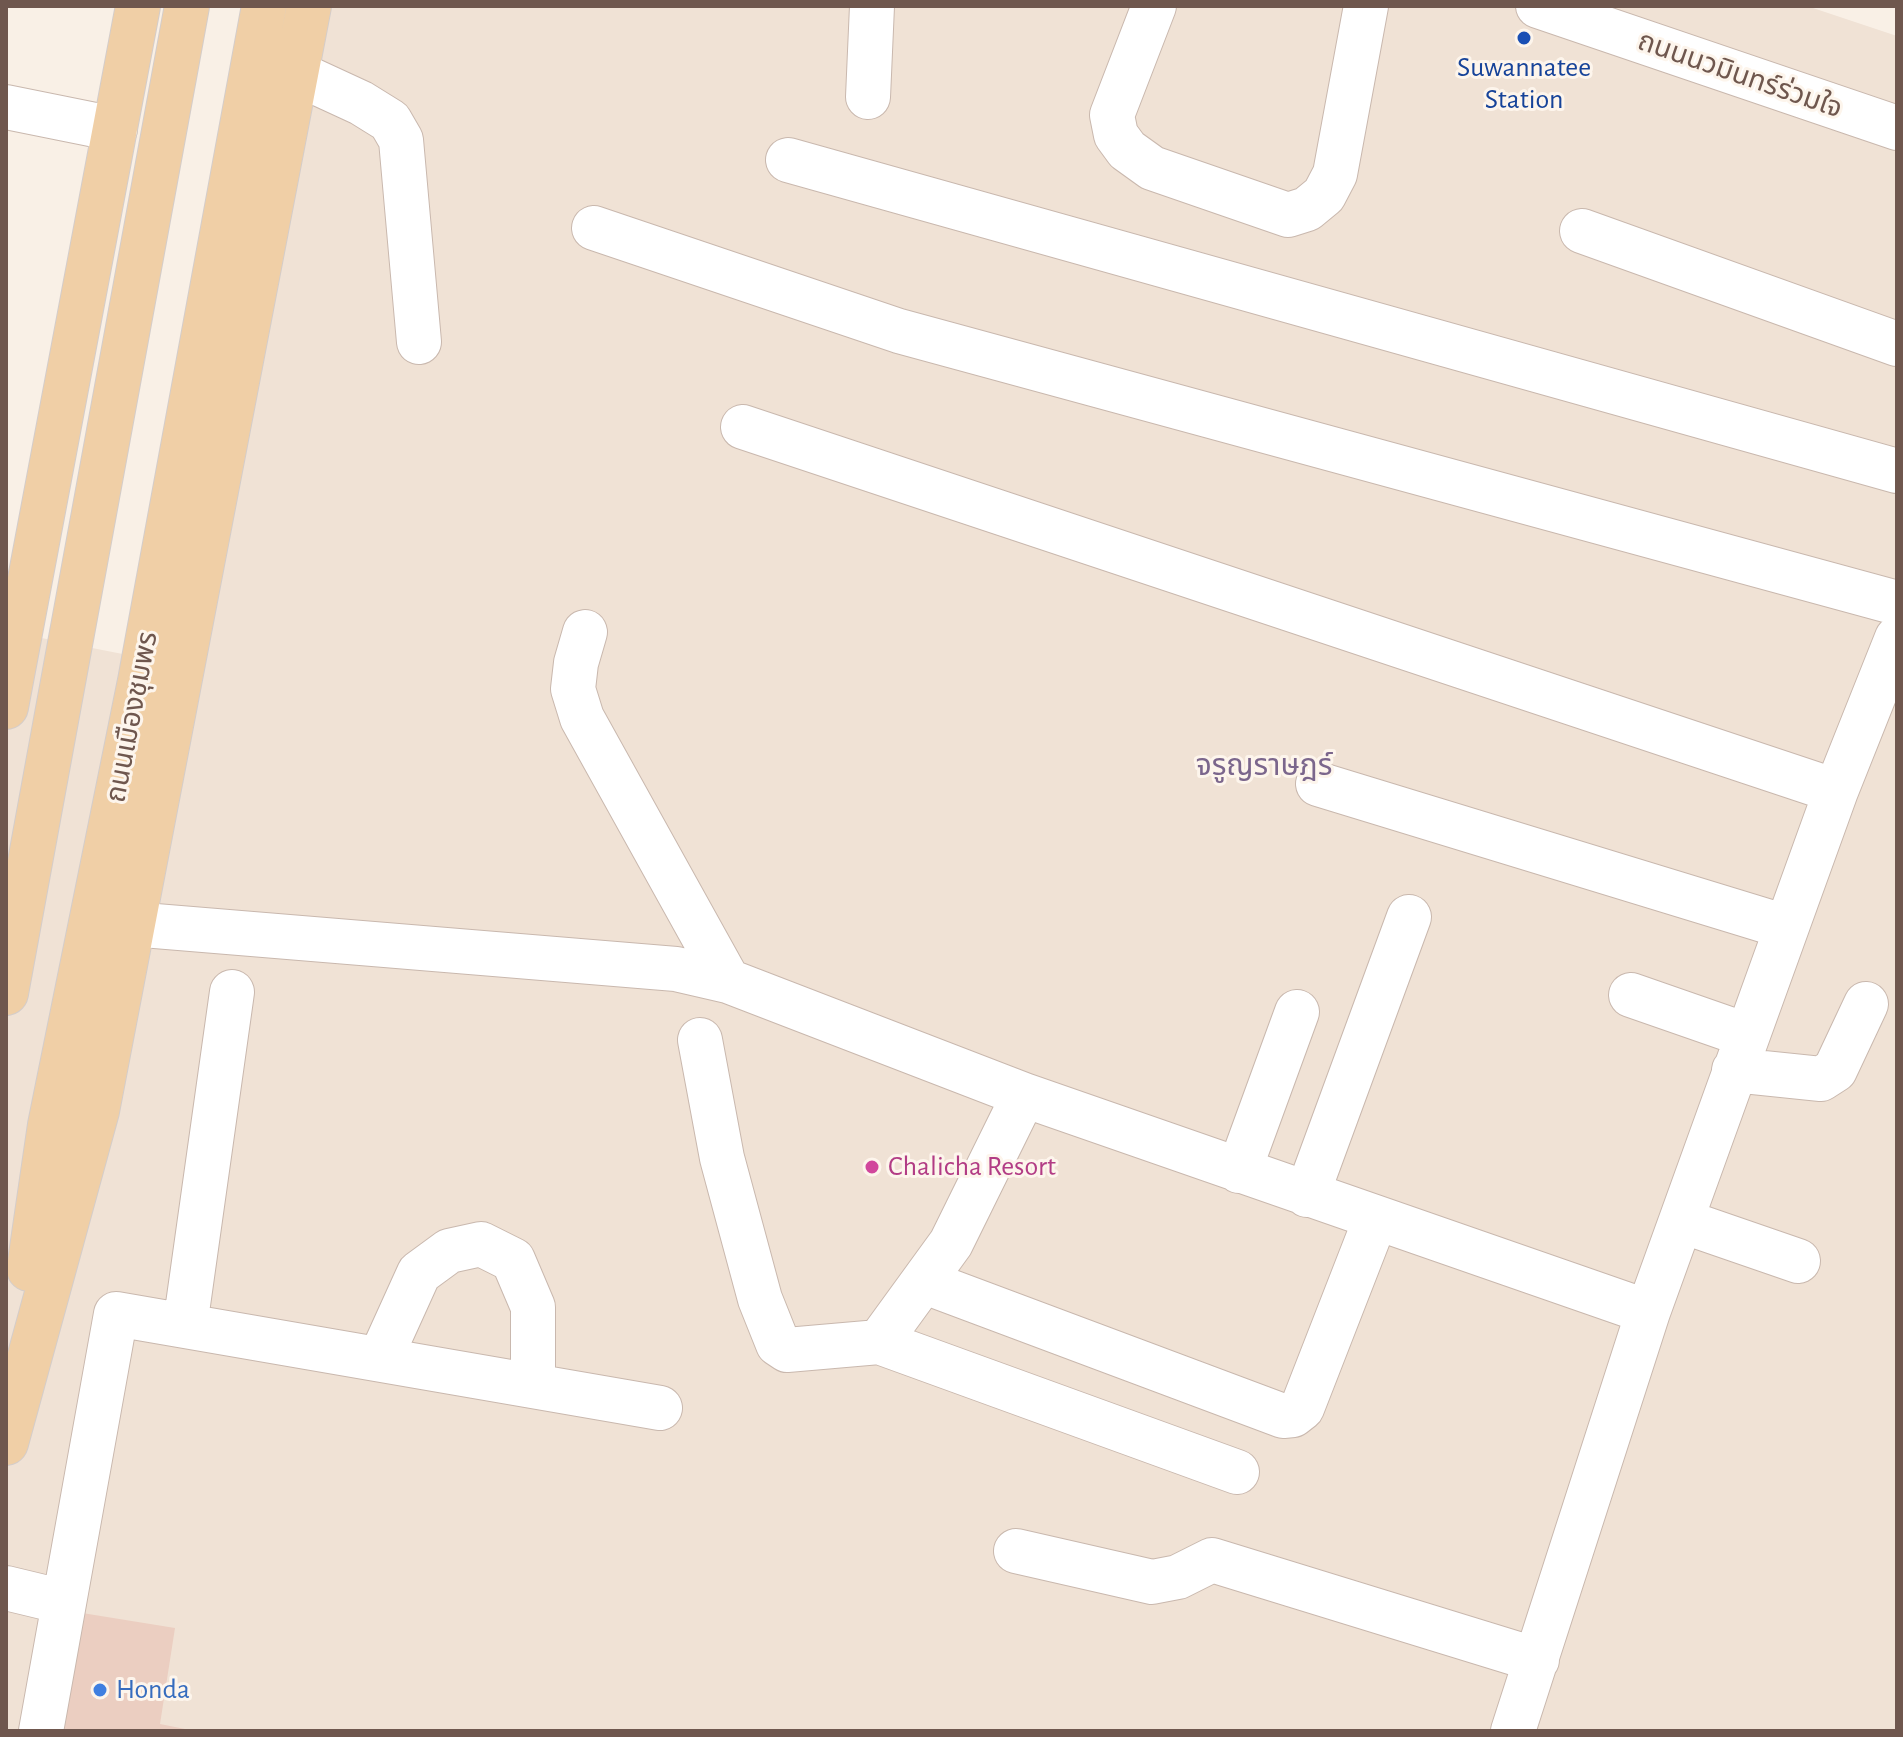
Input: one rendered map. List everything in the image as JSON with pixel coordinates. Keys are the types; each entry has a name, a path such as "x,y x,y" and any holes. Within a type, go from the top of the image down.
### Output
{"main road":[{"path":"6,707 138,6"},
{"path":"6,993 187,6"},
{"name":"ถนนเมืองชุมพร","path":"6,1430 50,1125 140,681 264,6"},
{"path":"6,1443 97,1111 309,6"}],"street":[{"path":"868,97 872,6"},
{"path":"1154,6 1112,115 1116,135 1127,150 1152,168 1288,215 1307,209 1324,195 1335,174 1366,6"},
{"name":"ถนนนวมินทร์ร่วมใจ","path":"1538,6 1897,128"},
{"path":"296,73 361,103 390,121 401,140 419,342"},
{"path":"6,107 115,129"},
{"path":"788,160 1897,471"},
{"path":"594,228 899,331 1897,603"},
{"path":"1582,231 1897,344"},
{"path":"743,427 1836,791"},
{"path":"585,632 576,663 573,689 582,718 728,981"},
{"path":"1513,1731 1648,1312 1836,791 1897,638"},
{"path":"1318,784 1786,927"},
{"path":"1307,1195 1409,917"},
{"path":"131,924 676,969 728,981 1024,1095 1648,1312"},
{"path":"185,1326 232,992"},
{"path":"1631,995 1740,1052 1821,1079 1835,1070 1866,1004"},
{"path":"1239,1171 1297,1012"},
{"path":"700,1040 722,1158 760,1299 778,1344 787,1350 879,1342 1237,1472"},
{"path":"879,1342 951,1243 1024,1095"},
{"path":"925,1282 1283,1416 1293,1415 1302,1408 1376,1218"},
{"path":"1682,1221 1798,1261"},
{"path":"380,1359 419,1273 449,1251 481,1244 513,1260 533,1307 533,1386"},
{"path":"41,1731 116,1314 660,1408"},
{"path":"1016,1551 1152,1582 1178,1577 1212,1560 1537,1660"},
{"path":"6,1588 64,1602"}],"shaded area":[{"path":"278,6 1807,6 1897,36 1897,1731 6,1731 6,631 153,660"}],"building":[{"path":"76,1612 175,1628 160,1724 195,1731 57,1731"}],"place":[{"name":"Suwannatee Station","path":"1524,38"},
{"name":"Chalicha Resort","path":"872,1167"},
{"name":"Honda","path":"100,1690"}],"district":[{"name":"จรูญราษฎร์","path":"1264,766"}]}
